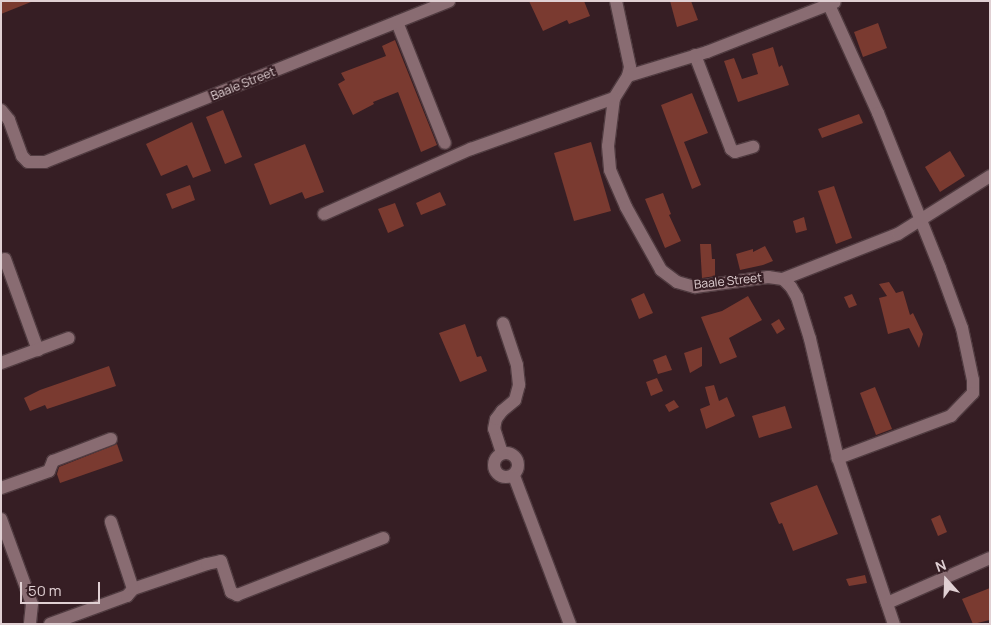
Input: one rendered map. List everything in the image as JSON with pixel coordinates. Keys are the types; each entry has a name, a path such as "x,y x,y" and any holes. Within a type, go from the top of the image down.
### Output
{"street":[{"name":"Baale Street","path":"1,110 9,120 22,156 28,162 36,164 449,1"},
{"path":"616,1 630,57 628,76 695,55 833,3 922,219 962,328 973,380 973,393 951,416 838,458"},
{"path":"397,22 445,143"},
{"path":"695,55 732,149 735,152 753,147"},
{"name":"Baale Street","path":"628,76 614,98 608,146 610,170 626,207 661,270 677,282 695,287 758,278 783,279"},
{"path":"324,214 471,149 614,98"},
{"path":"894,624 838,458 800,306 791,287 783,279 898,234 990,176"},
{"path":"5,259 38,350"},
{"path":"503,323 518,365 520,386 515,400 496,419 494,429 502,453 511,454 517,460 518,468 514,476 570,624"},
{"path":"1,363 69,338"},
{"path":"1,488 49,471 53,461 111,439"},
{"path":"1,518 32,604 30,624"},
{"path":"111,522 133,590"},
{"path":"50,624 127,596 133,590 207,564 221,562 231,592 237,594 383,538"},
{"path":"887,603 990,558"}],"building":[{"path":"1,1 31,1 31,2 1,14"},
{"path":"529,1 584,1 590,16 569,24 567,20 543,31"},
{"path":"670,1 691,1 698,20 677,27"},
{"path":"878,23 887,48 863,57 854,32"},
{"path":"395,40 437,145 421,152 398,92 373,102 374,104 353,115 338,84 345,80 341,73 386,56 382,46"},
{"path":"773,47 779,67 782,65 789,85 738,102 724,61 734,58 742,79 758,74 752,54"},
{"path":"692,93 708,133 684,142 701,185 692,189 661,105"},
{"path":"223,110 242,157 225,164 206,117"},
{"path":"859,114 863,123 822,138 818,129"},
{"path":"192,122 211,171 193,178 187,165 161,176 146,144"},
{"path":"591,142 611,211 574,221 554,153"},
{"path":"305,144 324,192 305,199 302,192 270,205 254,164"},
{"path":"950,151 965,176 940,192 925,167"},
{"path":"190,185 195,200 172,209 166,194"},
{"path":"834,186 852,238 836,244 818,191"},
{"path":"440,192 446,205 421,215 416,203"},
{"path":"663,193 671,214 669,215 681,241 665,248 645,199"},
{"path":"395,203 404,226 388,233 378,209"},
{"path":"804,217 807,230 796,233 793,221"},
{"path":"700,244 711,244 712,259 715,259 715,276 702,278"},
{"path":"765,246 773,261 740,270 736,254 753,249 753,252"},
{"path":"889,282 896,293 903,291 910,315 913,313 923,334 919,348 909,328 888,334 879,298 887,296 879,284"},
{"path":"644,293 653,313 639,319 631,299"},
{"path":"852,294 857,305 849,308 844,297"},
{"path":"748,296 762,320 729,338 737,357 720,364 701,317 722,311"},
{"path":"779,319 785,329 777,334 771,324"},
{"path":"465,324 477,357 481,356 487,371 460,382 439,333"},
{"path":"702,347 702,366 690,373 684,353"},
{"path":"666,355 672,370 658,374 653,360"},
{"path":"109,366 116,386 47,409 45,405 30,411 24,398 40,390"},
{"path":"657,378 663,391 651,396 646,382"},
{"path":"714,385 719,401 727,397 735,416 706,429 700,409 710,405 705,387"},
{"path":"875,387 892,429 876,435 860,393"},
{"path":"674,400 679,407 669,412 665,405"},
{"path":"785,406 792,428 759,438 752,416"},
{"path":"117,444 123,461 60,483 57,474 59,467"},
{"path":"817,485 838,534 793,551 782,523 779,524 770,503"},
{"path":"940,515 947,532 938,536 931,519"},
{"path":"865,575 867,583 849,586 846,579"},
{"path":"990,588 990,620 973,624 962,599"}]}
